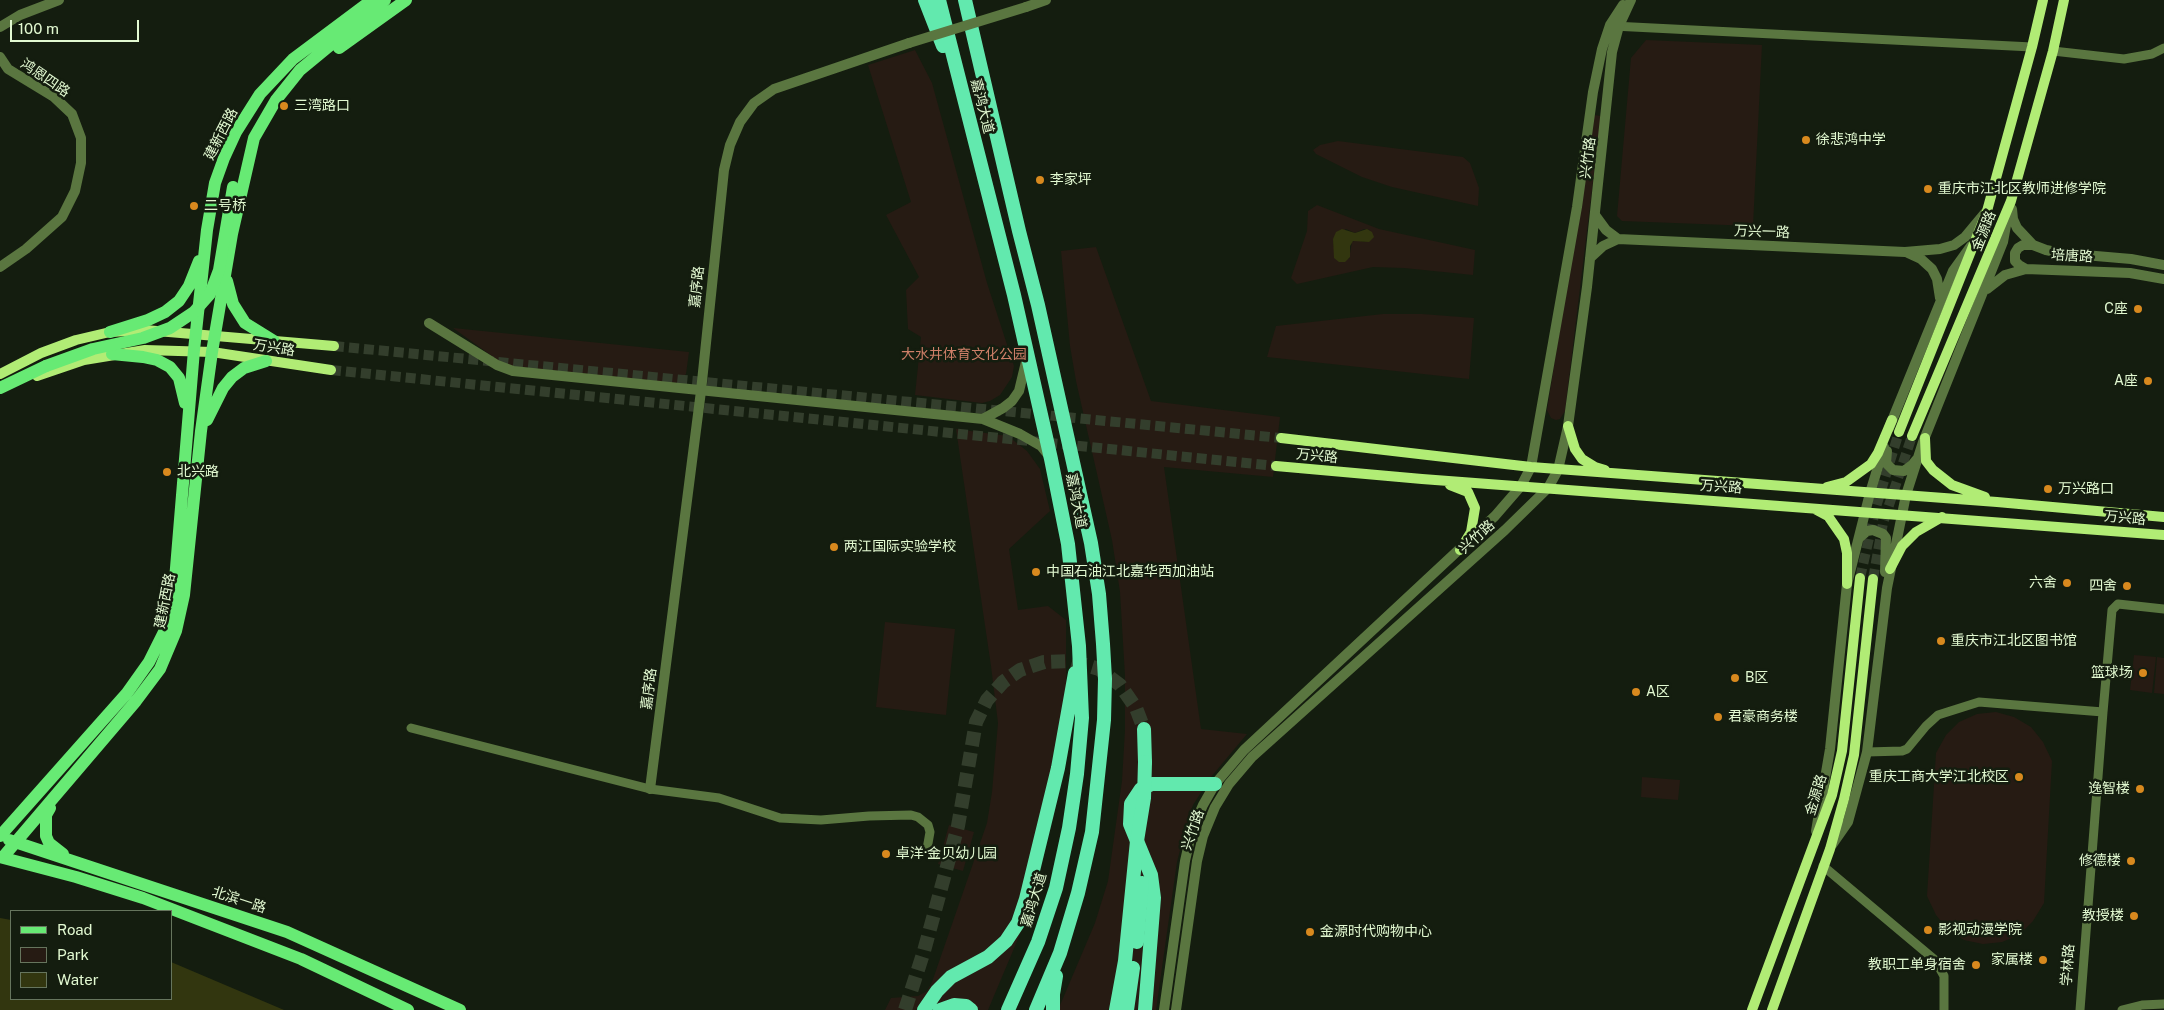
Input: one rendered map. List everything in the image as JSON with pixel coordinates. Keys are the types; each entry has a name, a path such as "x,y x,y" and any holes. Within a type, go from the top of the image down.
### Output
{"highway":[{"path":"925,0 961,93"},
{"name":"嘉鸿大道","path":"939,0 961,93 1014,295 1051,459 1068,544 1079,646 1082,718 1077,774 1069,828 1053,897 1038,942 1008,1010"},
{"name":"嘉鸿大道","path":"965,1 1057,386 1091,543 1099,594 1105,679 1100,776 1092,832 1080,885 1060,952 1036,1010"},
{"path":"924,1010 937,991 951,977 988,957 1006,941 1018,923 1026,899 1058,768 1079,646"},
{"path":"1135,1010 1145,841 1144,729"},
{"path":"1135,1010 1148,964 1154,898 1151,874 1130,824 1131,804 1141,789 1152,784 1215,784"},
{"path":"1116,1010 1125,961 1137,841 1144,798"},
{"path":"1053,1010 1052,994 1060,952"},
{"path":"940,1010 954,1005 966,1006 971,1010"}],"main road":[{"name":"建新西路","path":"0,837 127,693 149,662 166,628 174,592 194,350 207,230 215,183 224,158 236,132 260,94 293,59 372,0"},
{"name":"建新西路","path":"2,857 55,797 160,670 176,631 184,594 201,431 212,352 241,189 254,138 276,100 300,70 385,0"},
{"path":"300,70 333,52 406,0"},
{"name":"金源路","path":"1899,432 1987,211 2043,0"},
{"name":"金源路","path":"1912,436 2011,200 2053,51 2064,0"},
{"path":"0,389 46,366 93,349 143,338 170,328 194,312 210,294 219,270 233,187 241,162 254,138"},
{"path":"0,374 41,353 76,340 148,320 165,312 179,301 190,286 207,230"},
{"path":"226,271 229,293 245,323 274,341"},
{"path":"110,332 145,330 215,336"},
{"name":"万兴路","path":"215,336 334,346"},
{"path":"0,389 84,360 112,354 145,350 212,352"},
{"name":"万兴路","path":"212,352 331,370"},
{"path":"112,354 157,360 170,367 179,378 183,391 188,429"},
{"path":"201,431 215,402 232,377 244,368 266,361"},
{"path":"1821,490 1846,482 1871,464 1878,453 1892,420"},
{"path":"1568,426 1575,449 1582,458 1595,467 1625,475"},
{"name":"万兴路","path":"1281,438 1558,470 1974,500 2164,517"},
{"path":"1925,438 1926,461 1941,478 1952,486 1997,502"},
{"name":"万兴路","path":"1276,466 1422,479 2164,534"},
{"path":"1422,479 1456,486 1472,497 1475,508 1474,520 1460,550"},
{"path":"1764,504 1780,501 1784,496 1782,490 1773,486"},
{"path":"1974,500 1966,504 1964,511 1968,517 1974,519"},
{"path":"1812,508 1828,516 1844,538 1847,553 1847,584"},
{"path":"1890,569 1902,546 1916,532 1943,517"},
{"name":"金源路","path":"1752,1010 1832,795 1842,751 1860,578"},
{"name":"金源路","path":"1772,1010 1830,849 1854,755 1873,579"},
{"path":"55,797 46,815 46,836 49,843 56,850 79,862"},
{"name":"北滨一路","path":"0,837 287,932 460,1010"},
{"path":"2,857 143,898 301,959 408,1010"}],"street":[{"path":"0,27 5,21 20,14 59,0"},
{"name":"嘉序路","path":"650,789 701,391 724,170 730,145 740,122 754,103 774,89 909,43 1046,0"},
{"name":"兴竹路","path":"1176,1010 1199,853 1203,836 1215,807 1229,784 1252,758 1506,530 1548,488 1558,470 1568,426 1590,258 1615,26 1626,0"},
{"name":"兴竹路","path":"1164,1010 1185,861 1190,838 1202,805 1215,784 1244,750 1495,516 1521,486 1531,467 1577,207 1593,92 1602,48 1631,0"},
{"path":"1615,26 2032,47"},
{"path":"2053,51 2124,59 2152,54 2164,48"},
{"name":"鸿恩四路","path":"0,56 8,69 54,97 72,114 81,138 81,163 75,191 62,216 26,249 0,267"},
{"path":"1830,849 1848,822 1867,752 1887,588 1906,495 1925,438 2003,242 2011,200"},
{"name":"培唐路","path":"2011,200 2013,219 2017,228 2033,244 2046,250 2061,254 2130,259 2164,265"},
{"name":"万兴一路","path":"1618,239 1904,252 1940,249 1954,245 1965,237 1987,211"},
{"path":"1590,258 1603,246 1618,239 1606,230 1595,215"},
{"path":"1814,844 1830,749 1847,584 1870,493 1892,420 1940,302 1953,271 1976,239"},
{"path":"2026,269 2019,266 2015,260 2015,253 2023,245 2033,244"},
{"path":"1904,252 1921,258 1932,269 1939,287 1940,302"},
{"name":"培唐路","path":"1984,291 2005,275 2026,269 2130,273 2164,279"},
{"path":"429,323 497,365 512,371 983,418 1020,434 1041,446 1051,459"},
{"path":"983,418 1012,401 1019,391 1024,378 1027,356"},
{"path":"1892,420 1886,457 1888,467 1893,470 1904,471 1912,466 1918,457"},
{"path":"1859,538 1867,531 1873,530 1879,531 1886,538 1887,588"},
{"name":"学林路","path":"2080,1010 2102,712 2112,610 2118,604 2164,609"},
{"path":"1867,752 1902,751 1907,749 1938,715 1979,702 2102,712"},
{"path":"410,728 650,789 719,798 780,818 821,820 911,815 918,817 928,825 930,832 927,849"},
{"path":"1823,866 1935,960 1944,976 1944,1010"},
{"path":"2122,1010 2142,1005 2164,1004"}],"green space":[{"path":"1646,40 1762,45 1753,226 1622,221 1617,216 1631,58"},
{"name":"大水井体育文化公园","path":"915,50 932,83 987,283 1014,366 1012,377 1000,395 982,403 915,395 921,337 908,329 906,290 919,277 886,215 911,202 868,65"},
{"path":"1594,115 1601,116 1565,411 1560,419 1556,420 1551,418 1547,410"},
{"path":"1338,141 1463,157 1470,163 1479,188 1478,206 1392,187 1362,177 1316,154 1313,150 1320,145"},
{"path":"1317,205 1379,229 1475,250 1473,275 1373,267 1297,284 1291,278 1307,231 1308,211","holes":["1346,229 1355,233 1364,229 1370,230 1366,242 1355,240 1352,242 1349,259 1334,247 1333,239"]},
{"path":"1096,247 1151,401 1280,417 1273,477 1164,467 1201,729 1247,734 1211,777 1193,805 1177,862 1156,1010 1058,1010 1095,923 1108,881 1122,781 1125,730 1125,676 1120,592 1112,540 1076,381 1070,346 1061,251"},
{"path":"1383,314 1422,314 1474,318 1469,379 1267,357 1276,326"},
{"path":"453,328 689,352 686,374 676,383 512,366 496,359"},
{"path":"956,429 1008,436 1027,451 1040,469 1050,511 1009,549 1018,610 1048,606 1066,620 1066,698 1026,920 988,1010 885,1010 891,998 918,996 927,991 932,982 987,823 992,792 998,723"},
{"path":"885,622 955,629 946,715 876,707"},
{"name":"篮球场","path":"2134,655 2156,657 2152,693 2130,690"},
{"name":"篮球场","path":"2157,657 2164,658 2164,694 2154,693"},
{"path":"1996,712 2014,717 2031,727 2043,742 2052,761 2044,903 2033,921 2019,935 2002,942 1983,944 1964,940 1948,930 1936,915 1927,896 1936,753 1946,735 1959,722 1977,714"},
{"path":"1642,777 1680,780 1678,800 1641,797"},
{"path":"949,825 974,832 963,871 938,864"}],"water":[{"path":"1342,229 1355,233 1367,229 1372,232 1374,237 1369,242 1353,241 1350,246 1350,257 1345,262 1339,262 1334,258 1333,239 1336,232"},
{"path":"0,918 10,920 10,1000 172,1000 172,962 284,1010 0,1010"}],"tunnel":[{"path":"334,346 1281,438"},
{"path":"331,370 1276,466"},
{"path":"1860,578 1876,507 1899,432"},
{"path":"1873,579 1883,523 1912,436"},
{"path":"905,1010 924,951 958,826 976,722 987,700 1003,682 1020,670 1044,662 1072,661 1099,669 1120,685 1136,708 1144,729"}],"place":[{"name":"三湾路口","path":"284,106"},
{"name":"徐悲鸿中学","path":"1806,140"},
{"name":"李家坪","path":"1040,180"},
{"name":"重庆市江北区教师进修学院","path":"1928,189"},
{"name":"二号桥","path":"194,206"},
{"name":"C座","path":"2138,309"},
{"name":"A座","path":"2148,381"},
{"name":"北兴路","path":"167,472"},
{"name":"万兴路口","path":"2048,489"},
{"name":"两江国际实验学校","path":"834,547"},
{"name":"中国石油江北嘉华西加油站","path":"1036,572"},
{"name":"六舍","path":"2067,583"},
{"name":"四舍","path":"2127,586"},
{"name":"重庆市江北区图书馆","path":"1941,641"},
{"name":"篮球场","path":"2143,673"},
{"name":"B区","path":"1735,678"},
{"name":"A区","path":"1636,692"},
{"name":"君豪商务楼","path":"1718,717"},
{"name":"重庆工商大学江北校区","path":"2019,777"},
{"name":"逸智楼","path":"2140,789"},
{"name":"卓洋·金贝幼儿园","path":"886,854"},
{"name":"修德楼","path":"2131,861"},
{"name":"教授楼","path":"2134,916"},
{"name":"影视动漫学院","path":"1928,930"},
{"name":"金源时代购物中心","path":"1310,932"},
{"name":"家属楼","path":"2043,960"},
{"name":"教职工单身宿舍","path":"1976,965"}]}
